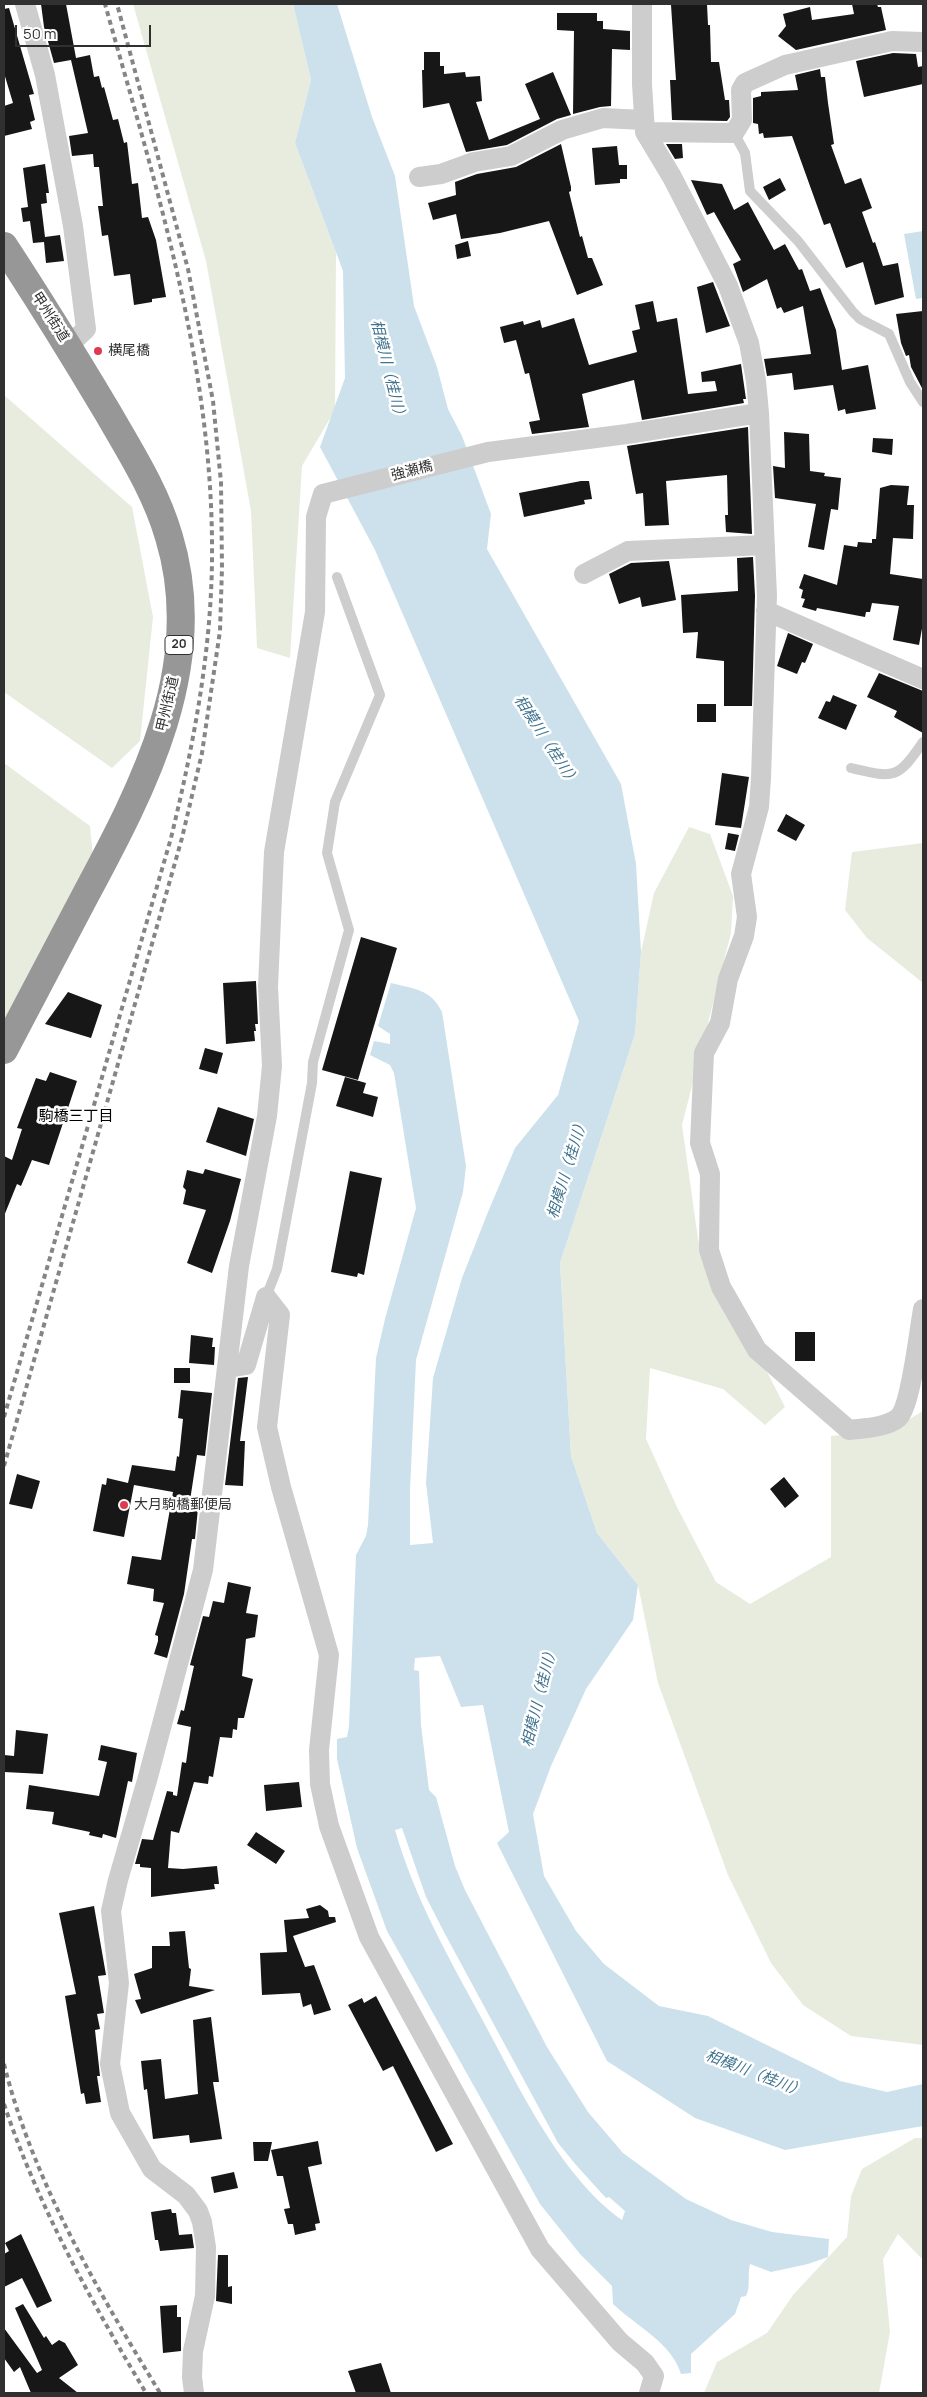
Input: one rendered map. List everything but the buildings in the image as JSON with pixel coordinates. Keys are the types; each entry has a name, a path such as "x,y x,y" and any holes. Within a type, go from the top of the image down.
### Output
{"highway":[{"name":"甲州街道","path":"4,246 68,346 149,484 169,536 180,581 181,628 171,704 157,746 123,824 4,1050"}],"street":[{"path":"25,4 45,75 74,235 86,329 68,346"},
{"path":"642,4 644,126 693,216 728,286 749,343 759,412 766,611 759,806 741,874 747,918 744,936 728,979 720,1023 704,1053 700,1143 710,1174 709,1250 721,1286 758,1350 849,1430 884,1425 899,1417 909,1392 923,1309"},
{"path":"419,177 441,174 474,162 511,156 562,130 603,118 644,126 734,133 742,120 740,90 745,83 786,66 852,50 892,41 923,42"},
{"name":"強瀬橋","path":"228,1368 239,1266 267,1116 271,1074 268,988 274,852 315,612 316,517 323,494 488,452 627,434 759,412"},
{"path":"584,574 628,551 765,545"},
{"path":"766,611 923,680"},
{"path":"194,2393 192,2377 193,2351 205,2296 206,2247 198,2211 186,2195 152,2168 120,2113 110,2064 119,1983 111,1911 116,1886 148,1777 203,1570 228,1368 246,1365 266,1297"},
{"path":"266,1297 280,1315 267,1427 281,1487 329,1655 319,1750 320,1784 329,1826 369,1936 540,2249 620,2342 645,2363 654,2376 649,2393"}],"lane":[{"path":"734,133 745,154 750,191 798,242 853,312 860,319 889,334 910,382 923,402"},
{"path":"266,1297 278,1269 312,1084 313,1062 349,930 327,853 335,802 380,694 337,577"},
{"path":"851,768 884,776 895,774 906,767 923,742"}],"shaded area":[{"path":"133,4 293,4 311,80 295,143 336,252 335,410 302,466 290,658 257,648 251,511 206,261"},
{"path":"4,395 132,507 153,617 140,741 112,768 4,692"},
{"path":"4,763 90,826 94,868 4,1038"},
{"path":"689,827 710,834 733,896 731,933 682,1125 698,1239 718,1300 763,1364 785,1407 765,1425 723,1389 650,1368 646,1439 677,1507 716,1582 750,1604 831,1557 831,1436 891,1430 923,1411 923,2045 851,2036 803,2005 771,1963 728,1875 658,1683 638,1585 597,1533 571,1456 560,1263 635,1034 641,952 654,893"},
{"path":"923,843 923,983 867,938 845,910 852,852"},
{"path":"915,2138 923,2138 923,2260 898,2234 883,2259 890,2332 879,2393 704,2393 717,2362 767,2333 793,2295 847,2237 851,2196 862,2169"}],"water":[{"name":"相模川（桂川）","path":"293,4 337,4 372,117 395,176 414,306 437,367 448,409 462,436 491,514 487,549 621,784 636,864 641,952 635,1034 560,1263 571,1456 597,1533 638,1585 633,1620 586,1689 551,1766 533,1814 544,1876 576,1931 604,1964 659,2006 708,2016 840,2081 887,2092 923,2084 923,2126 785,2150 695,2118 607,2061 497,1843 509,1832 483,1705 461,1707 440,1656 415,1658 414,1670 419,1671 421,1725 429,1790 436,1797 455,1866 465,1890 547,2047 588,2112 623,2153 686,2199 731,2220 772,2232 829,2239 828,2257 808,2264 771,2272 750,2264 746,2296 741,2297 735,2314 691,2354 691,2373 681,2374 670,2353 662,2344 613,2304 612,2286 580,2254 540,2204 387,1931 357,1848 337,1759 337,1739 347,1737 349,1726 356,1555 366,1536 368,1525 376,1358 416,1208 394,1073 390,1065 370,1055 374,1041 390,1044 390,1034 378,1026 391,983 427,994 438,1004 442,1012 466,1166 463,1192 416,1360 410,1490 410,1545 433,1543 426,1483 433,1378 462,1278 515,1148 558,1095 579,1021 375,550 320,447 345,378 343,271 295,143 311,80","holes":["402,1828 426,1897 558,2143 606,2198 609,2197 625,2211 622,2220 579,2179 542,2128 433,1927 412,1879 395,1830"]},
{"path":"923,231 923,298 916,299 904,234"}],"railway":[{"path":"4,1417 171,838 187,769 199,700 211,595 210,488 203,417 192,348 162,209 105,4"},
{"path":"4,1466 182,838 202,753 220,631 222,568 221,482 213,401 188,269 117,4"},
{"path":"4,2064 16,2108 50,2193 91,2275 160,2393"},
{"path":"4,2104 49,2216 105,2323 146,2393"}],"place":[{"name":"横尾橋","path":"98,351"},
{"name":"大月駒橋郵便局","path":"124,1505"}],"district":[{"name":"駒橋三丁目","path":"76,1117"}]}
